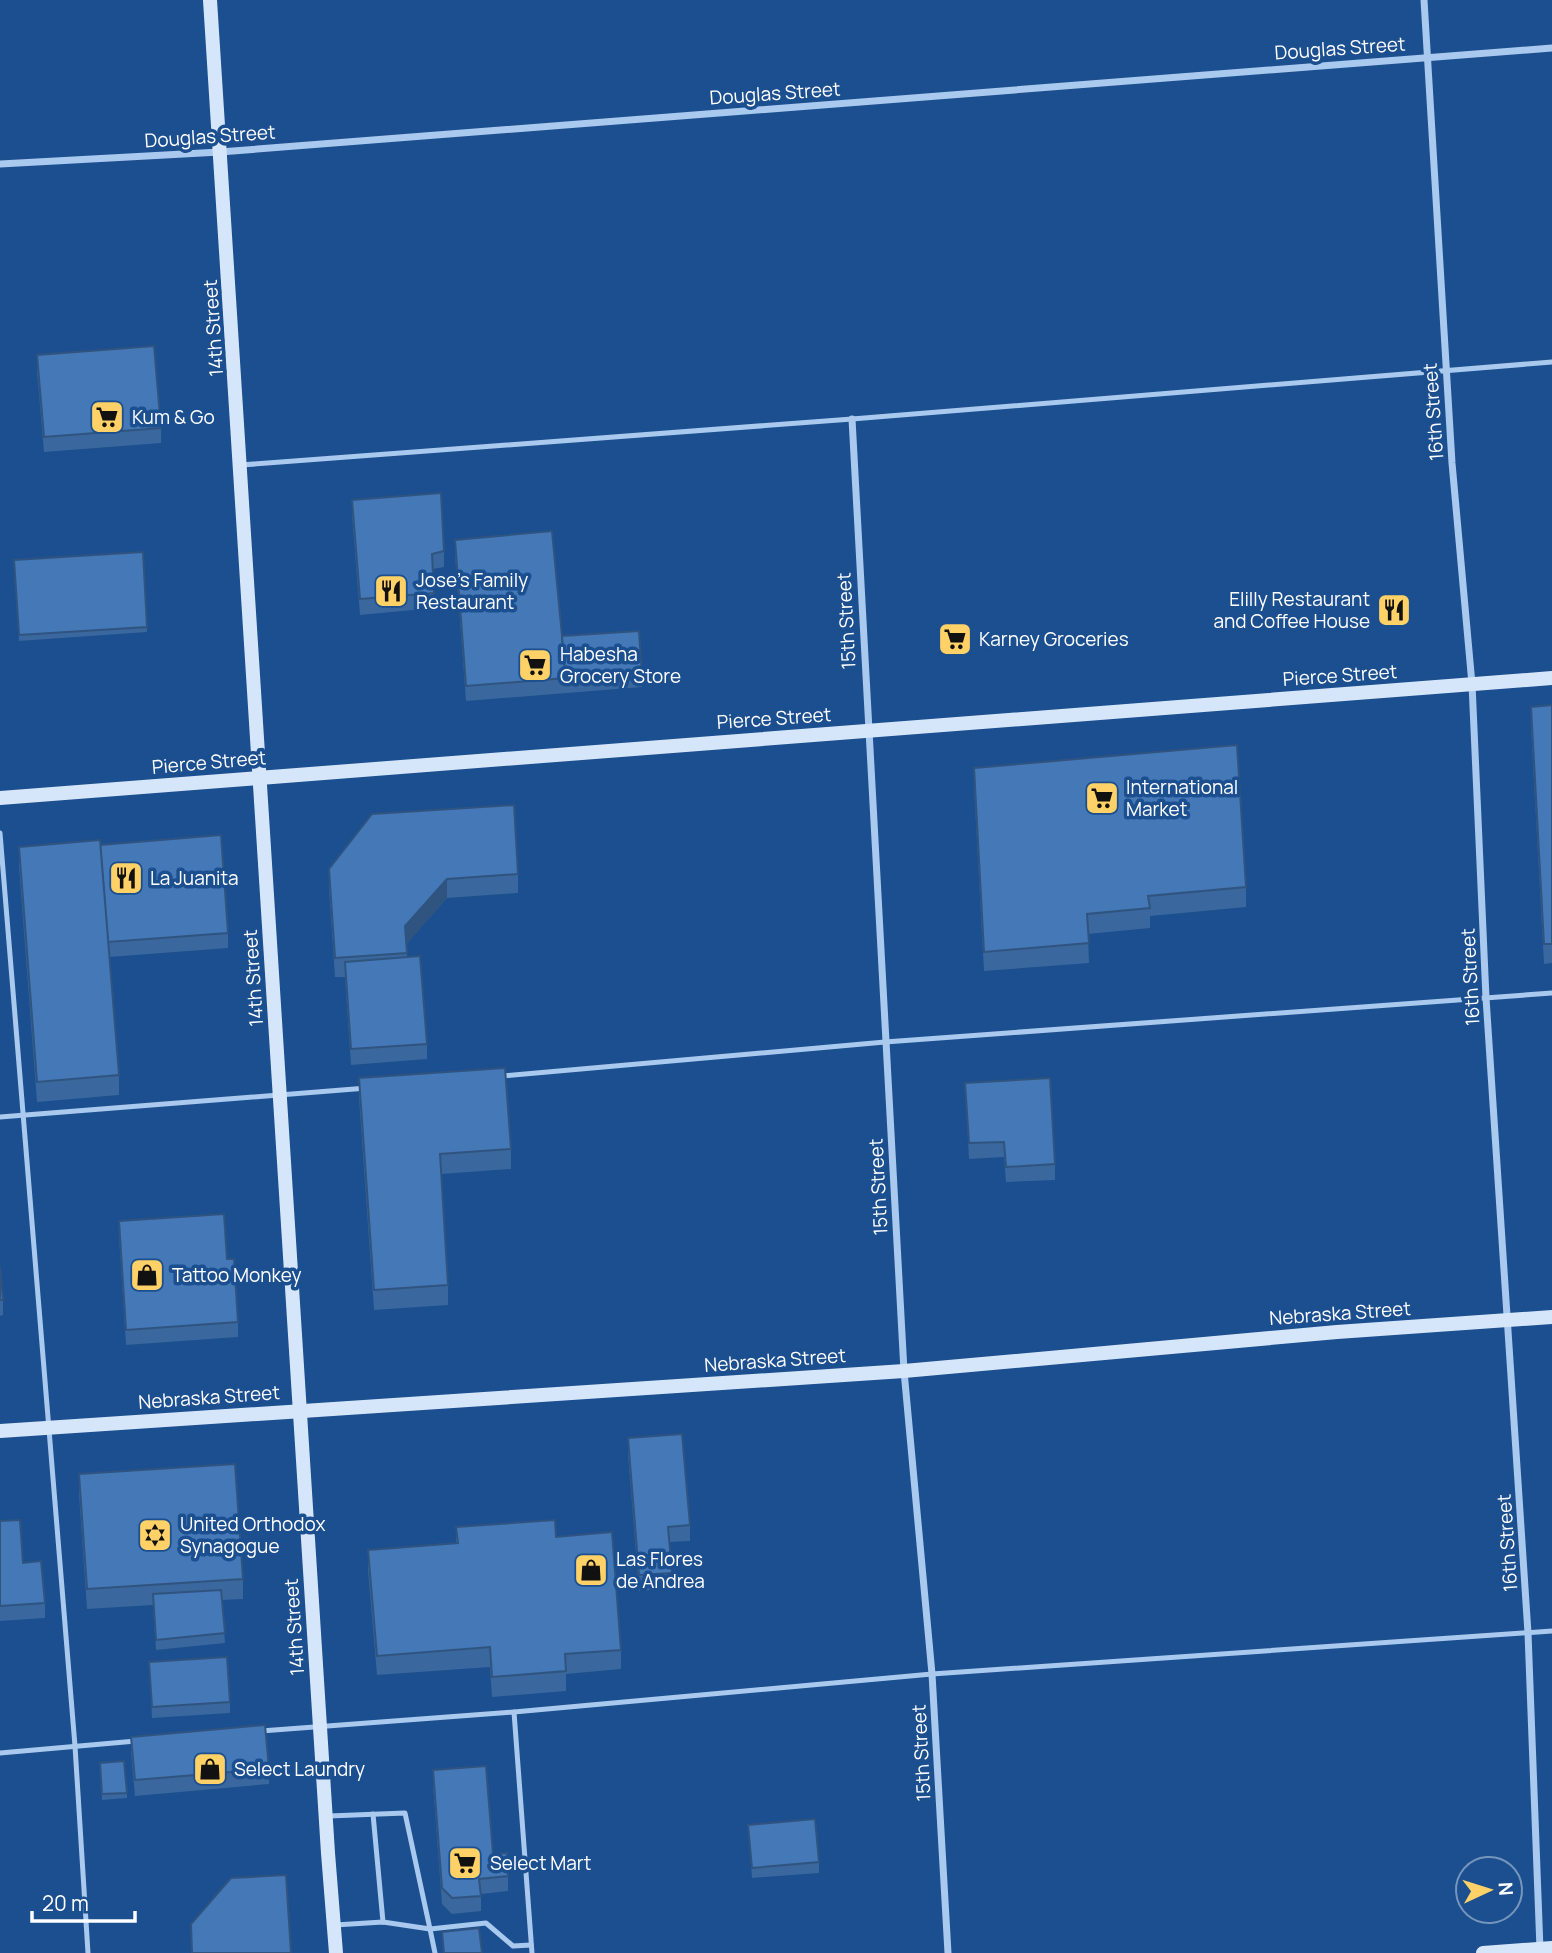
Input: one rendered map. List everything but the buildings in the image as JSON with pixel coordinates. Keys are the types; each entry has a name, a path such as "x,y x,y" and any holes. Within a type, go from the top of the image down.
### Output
{"main road":[{"name":"14th Street","path":"210,0 336,1953"},
{"name":"Pierce Street","path":"0,798 1552,678"},
{"name":"Nebraska Street","path":"0,1431 904,1371 1338,1332 1552,1317"},
{"path":"1483,1953 1544,1950"}],"street":[{"name":"16th Street","path":"1424,0 1446,369 1472,684 1486,998 1528,1633 1544,1950"},
{"name":"Douglas Street","path":"0,164 220,152 1552,48"},
{"name":"15th Street","path":"852,419 904,1371 932,1674 948,1953"}],"lane":[{"path":"241,465 1552,362"},
{"path":"0,833 75,1746 88,1953"},
{"path":"500,1076 885,1042 1552,993"},
{"path":"0,1117 377,1087"},
{"path":"252,1732 514,1712 932,1674 1552,1631"},
{"path":"514,1712 532,1953"},
{"path":"0,1753 143,1741"},
{"path":"326,1816 405,1813 435,1953"},
{"path":"373,1814 383,1922"},
{"path":"334,1925 383,1922 430,1929 486,1923 513,1946 531,1945"},
{"path":"509,1953 513,1946"}],"place":[{"name":"Kum & Go","path":"107,417"},
{"name":"Jose's Family Restaurant","path":"391,591"},
{"name":"Elilly Restaurant and Coffee House","path":"1394,610"},
{"name":"Karney Groceries","path":"955,639"},
{"name":"Habesha Grocery Store","path":"535,665"},
{"name":"International Market","path":"1102,798"},
{"name":"La Juanita","path":"126,878"},
{"name":"Tattoo Monkey","path":"147,1275"},
{"name":"United Orthodox Synagogue","path":"155,1535"},
{"name":"Las Flores de Andrea","path":"591,1570"},
{"name":"Select Laundry","path":"210,1769"},
{"name":"Select Mart","path":"465,1863"}]}
